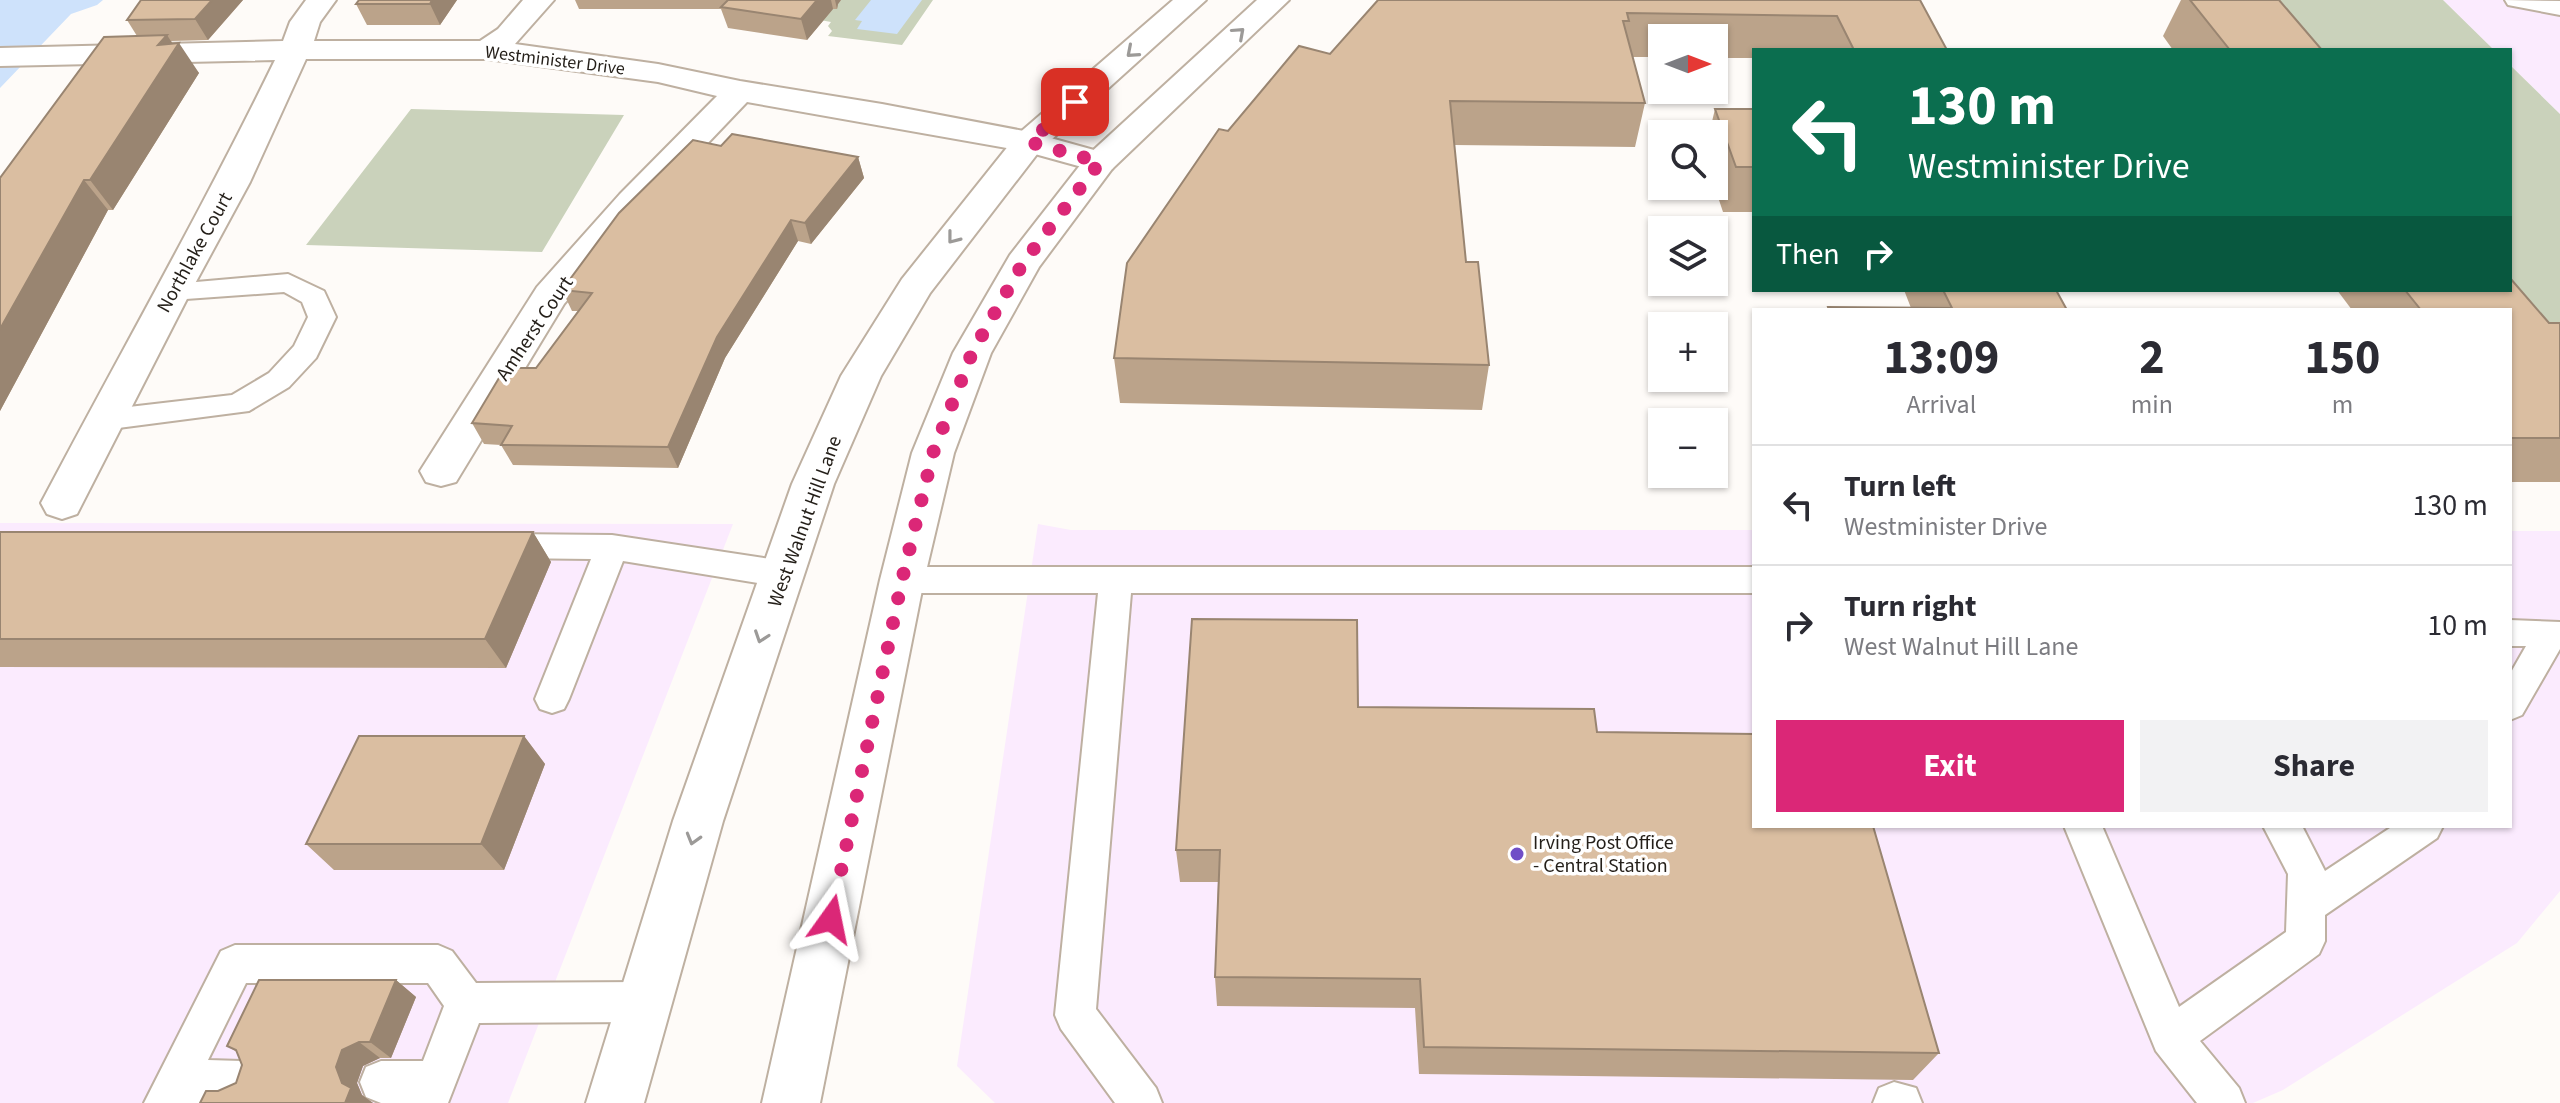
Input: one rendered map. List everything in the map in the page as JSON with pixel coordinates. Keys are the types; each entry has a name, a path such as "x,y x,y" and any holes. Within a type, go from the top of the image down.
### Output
{"street":[{"name":"Northlake Court","path":"62,503 103,420 233,182 305,22 321,0"},
{"path":"487,50 509,35 539,0"},
{"name":"West Walnut Hill Lane","path":"615,1103 698,821 813,484 861,376 915,287 1029,142 1191,0"},
{"path":"791,1103 902,580 933,453 972,353 1023,263 1100,162 1274,0"},
{"name":"Westminister Drive","path":"0,57 295,50 487,50 658,73 740,91 1029,142 1100,162"},
{"name":"Amherst Court","path":"441,471 550,296 632,202 740,91"},
{"path":"812,1008 822,1103"}],"lane":[{"path":"2516,0 2560,8"},
{"path":"103,420 239,404 279,380 306,351 322,317 314,297 288,283 172,291"},
{"path":"471,546 612,547 783,574"},
{"path":"552,699 612,547"},
{"path":"902,580 1752,580"},
{"path":"1116,580 1075,1015 1141,1103"},
{"path":"2512,633 2552,633 2512,702"},
{"path":"2084,828 2171,1037 2224,1103"},
{"path":"2171,1037 2305,941 2307,873 2283,828"},
{"path":"2307,905 2421,828"},
{"path":"171,1092 235,964 438,964 466,1003"},
{"path":"466,1003 644,1002"},
{"path":"381,1082 432,1092 466,1003"},
{"path":"171,1092 242,1082"},
{"path":"1894,1103 1901,1103"}],"shaded area":[{"path":"2443,0 2560,0 2560,114 2512,67 2512,48 2492,48"},
{"path":"0,523 733,524 508,1103 0,1103"},
{"path":"1038,524 1071,530 1752,530 1752,828 2512,828 2512,531 2560,531 2560,891 2517,943 2283,1090 2253,1103 995,1103 957,1066"}],"green space":[{"path":"841,0 933,0 902,45 828,36 832,31 828,26 831,22 809,18 831,11"},
{"path":"2247,0 2443,0 2492,48 2286,48"},
{"path":"2512,67 2560,114 2560,378 2510,308"},
{"path":"411,109 624,115 542,252 306,245"}],"water":[{"path":"0,0 103,0 71,14 0,88"},
{"path":"871,0 922,0 897,34 857,29 862,21 855,20"}],"building":[{"path":"141,0 212,0 195,19 127,20"},
{"path":"359,0 432,0 430,4 356,4"},
{"path":"728,0 817,0 801,19 721,7"},
{"path":"1378,0 1920,0 1946,48 1853,48 1837,16 1627,13 1629,21 1623,21 1645,103 1450,101 1466,262 1478,262 1489,365 1114,358 1127,263 1219,129 1228,131 1299,46 1330,54"},
{"path":"2190,0 2279,0 2320,48 2228,48"},
{"path":"167,35 158,45 179,43 90,180 84,180 0,329 0,178 104,37"},
{"path":"1715,109 1752,109 1752,167 1736,167 1728,145 1728,120 1719,120"},
{"path":"732,134 858,157 805,223 791,220 717,337 668,447 501,445 512,426 472,423 505,368 536,368 592,293 562,290 619,213 693,140 721,146"},
{"path":"2512,280 2549,323 2560,323 2560,438 2512,438 2512,308 2419,308 2407,292 2512,292"},
{"path":"1944,292 2057,292 2066,308 1952,308"},
{"path":"1828,307 1952,308 1828,308"},
{"path":"0,532 533,532 485,639 0,639"},
{"name":"Irving Post Office - Central Station","path":"1192,619 1357,620 1358,707 1594,709 1597,732 1752,734 1752,828 1874,828 1939,1053 1424,1047 1420,979 1215,977 1220,850 1176,850"},
{"path":"359,736 524,736 481,844 306,844"},
{"path":"259,980 396,980 370,1042 359,1042 342,1050 336,1067 342,1083 351,1088 345,1103 200,1103 206,1091 218,1091 236,1083 242,1065 236,1050 227,1046"}],"place":[{"name":"Irving Post Office - Central Station","path":"1517,854"}],"route":[{"path":"831,919 902,580 933,453 972,353 1023,263 1100,162 1029,142 1075,102"}]}
